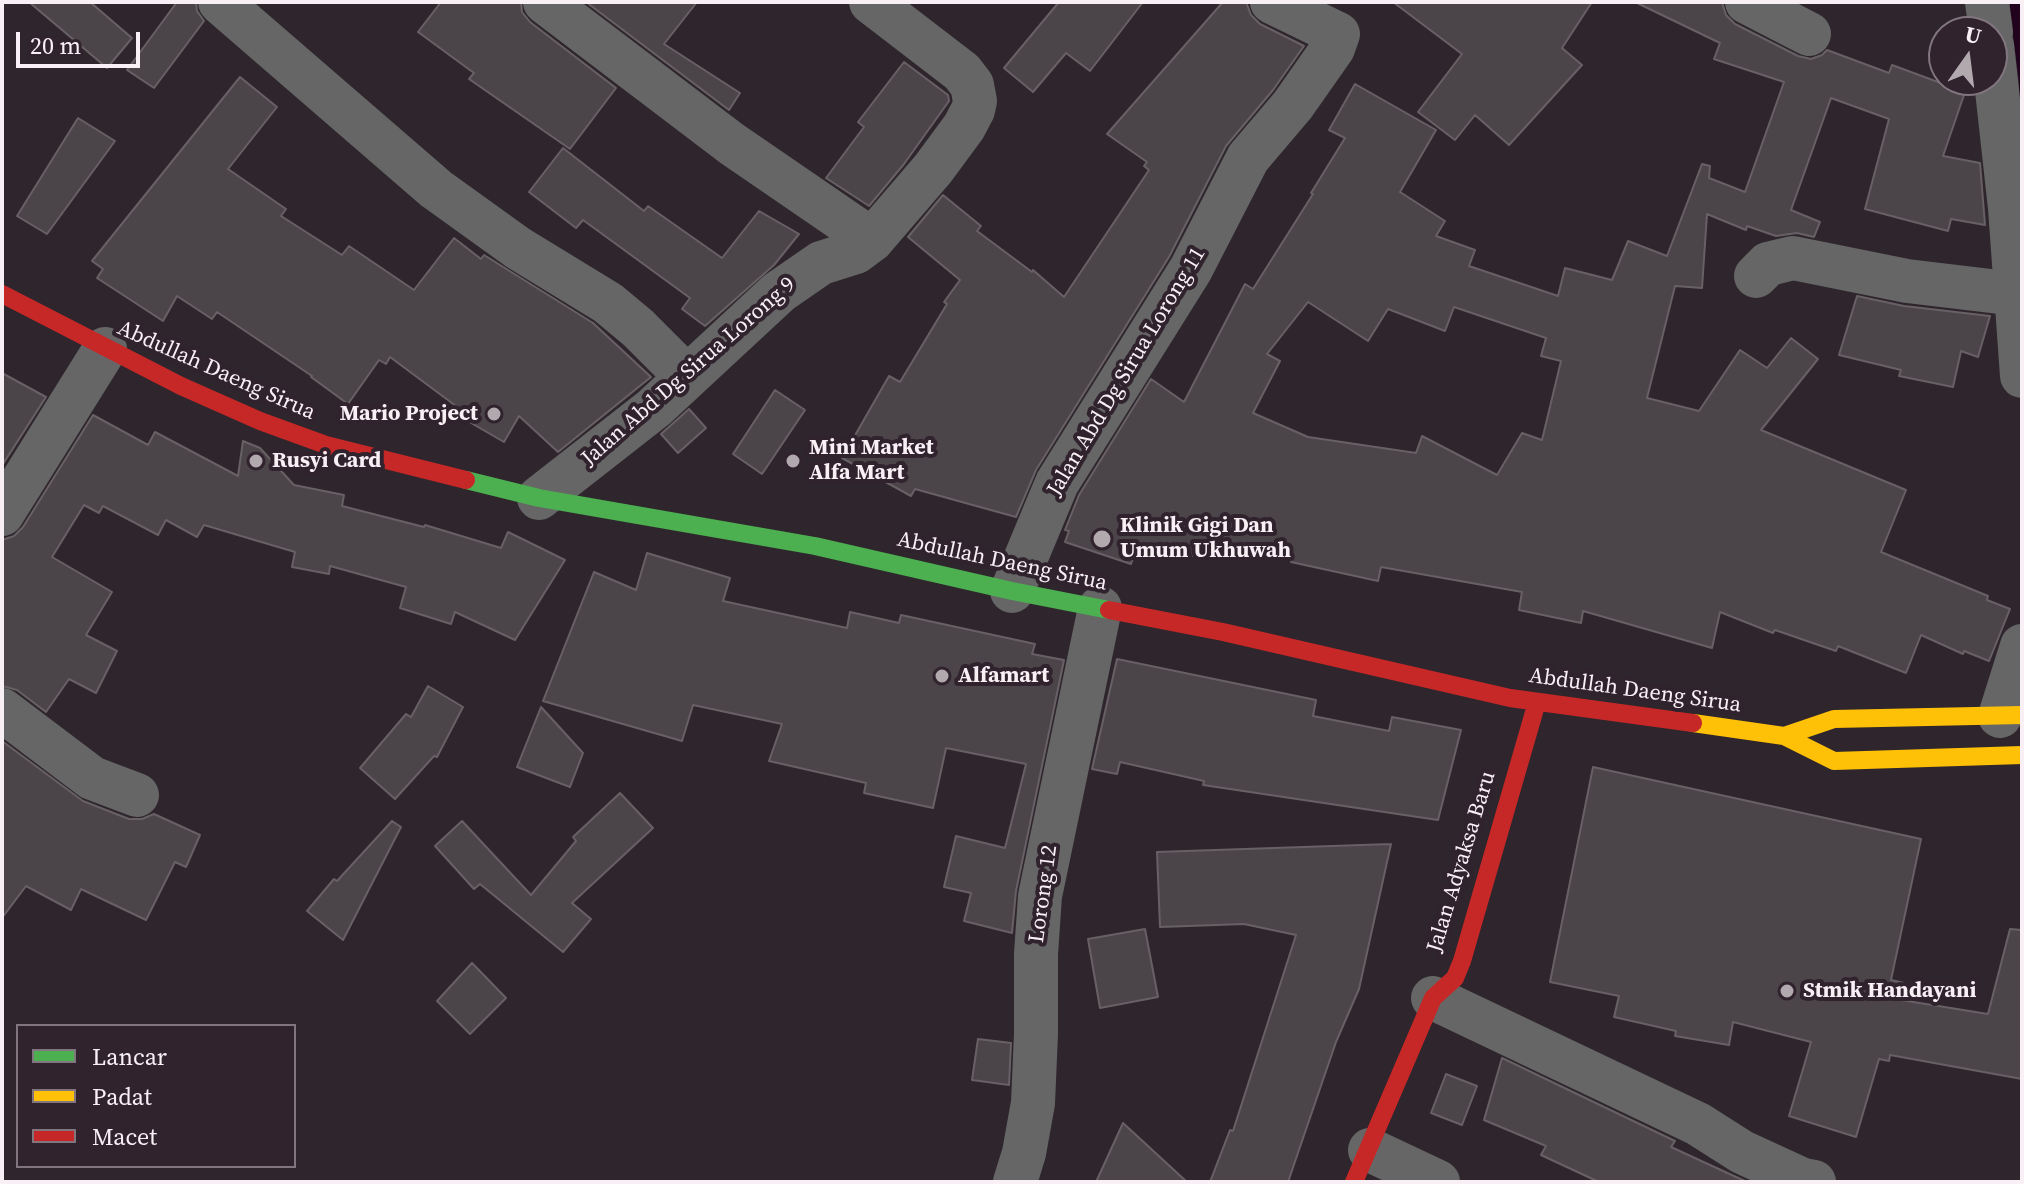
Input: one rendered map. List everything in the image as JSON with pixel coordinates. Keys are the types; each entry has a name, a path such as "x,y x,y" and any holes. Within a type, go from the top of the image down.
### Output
{"main road":[{"name":"Abdullah Daeng Sirua","path":"2,294 105,349 260,421 326,445 539,498 815,546 1012,591 1223,632 1508,707 1537,702 1784,736 1834,719 2011,716"},
{"name":"Jalan Adyaksa Baru","path":"1362,1166 1431,984 1455,978 1462,961 1537,702"},
{"path":"1784,736 1834,761 2022,755"}],"street":[{"path":"220,2 436,189 518,248 608,303 686,376"},
{"path":"545,2 732,144 872,240"},
{"name":"Jalan Abd Dg Sirua Lorong 9","path":"539,498 654,408 779,292 821,263 856,252 872,240 933,169 969,119 975,106 974,93 962,72 871,2"},
{"name":"Jalan Abd Dg Sirua Lorong 11","path":"1012,591 1057,483 1191,269 1248,158 1293,105 1333,48 1338,34 1272,2"},
{"path":"1747,2 1809,34"},
{"path":"1998,96 2010,208 2022,376"},
{"path":"1756,276 1768,264 1793,258 1907,281 2016,294"},
{"path":"2,514 105,349"},
{"name":"Lorong 12","path":"1015,1182 1033,1103 1040,896 1100,608"},
{"path":"2011,716 2022,646"},
{"path":"2,710 92,778 137,795"},
{"path":"1431,984 1698,1124 1742,1152 1814,1182"},
{"path":"1362,1166 1438,1182"}],"shaded area":[{"path":"2009,2 2022,2 2022,169 2019,82"}],"building":[{"path":"29,2 90,2 132,38 107,68"},
{"path":"177,2 196,2 197,11 204,21 154,88 127,70"},
{"path":"441,2 521,2 522,12 530,22 616,88 570,149 469,79 474,73 418,32"},
{"path":"586,2 697,2 664,44 740,93 729,110"},
{"path":"1059,2 1143,2 1090,71 1066,53 1033,92 1004,68"},
{"path":"1223,2 1246,2 1251,15 1260,24 1304,46 1273,90 1226,146 1169,257 1036,470 1016,517 915,489 911,496 842,458 889,376 900,382 947,304 944,302 960,280 908,237 943,195 981,226 977,231 1033,270 1064,297 1149,170 1144,166 1147,162 1107,134"},
{"path":"1393,2 1592,2 1562,48 1582,65 1509,145 1475,115 1455,140 1418,112 1462,54"},
{"path":"1635,2 1722,2 1726,15 1735,24 1798,56 1811,59 1827,50 1889,73 1892,65 1928,78 1928,96 1964,96 1943,156 1980,163 1985,225 1951,219 1948,231 1865,209 1889,119 1831,98 1791,210 1820,222 1814,237 1797,233 1776,236 1747,226 1746,230 1707,214 1702,288 1675,286 1647,398 1699,411 1740,350 1767,368 1791,338 1818,359 1761,430 1906,490 1881,552 1988,596 1987,600 2010,609 1989,661 1964,651 1963,654 1921,635 1906,673 1838,646 1836,651 1775,630 1773,633 1720,612 1712,648 1583,611 1581,623 1519,610 1522,592 1381,567 1378,581 1291,562 1293,557 1206,543 1203,558 1138,544 1131,564 1065,542 1069,531 1065,530 1079,495 1151,379 1184,402 1245,284 1253,289 1345,138 1329,130 1355,84 1436,130 1400,192 1445,221 1436,236 1475,250 1469,266 1558,296 1565,268 1612,280 1628,241 1667,256 1702,164 1710,166 1709,178 1745,192 1784,82 1714,59 1720,43","holes":["1308,302 1368,341 1388,309 1445,331 1454,307 1546,338 1541,356 1561,361 1542,440 1522,433 1497,475 1422,436 1416,453 1308,437 1253,413 1280,361 1267,354"]},
{"path":"904,62 948,95 949,101 869,206 826,178 864,127 858,122"},
{"path":"240,77 277,107 228,169 286,209 281,216 342,255 349,246 414,290 454,238 481,259 484,255 593,323 651,377 558,452 519,416 504,442 466,420 468,415 390,357 386,364 379,360 348,404 217,312 212,319 177,296 163,321 97,278 103,269 92,261"},
{"path":"78,118 115,141 47,234 17,216"},
{"path":"563,148 644,211 648,206 722,258 759,211 799,234 774,265 705,326 682,309 690,298 583,220 576,228 529,192"},
{"path":"1857,296 1904,306 1990,316 1978,357 1961,351 1953,387 1899,376 1901,370 1839,355"},
{"path":"2,373 46,397 3,464 2,464"},
{"path":"775,390 805,410 762,474 733,454"},
{"path":"689,409 706,428 678,453 661,434"},
{"path":"93,415 148,445 155,432 238,476 243,441 260,448 294,485 344,495 342,506 425,525 501,548 508,532 565,560 515,640 455,612 451,624 400,608 406,587 330,566 329,574 292,567 295,552 204,525 197,537 166,520 158,535 103,506 99,513 84,505 52,557 112,592 86,635 117,651 96,693 69,679 46,712 17,690 2,686 2,540 14,536 23,527"},
{"path":"647,553 730,578 723,601 847,628 850,612 899,623 901,615 1035,644 1032,654 1064,660 1016,891 1012,933 964,921 971,893 944,887 956,836 1005,848 1026,764 946,748 933,808 864,793 866,783 769,761 782,724 693,705 682,741 543,701 594,572 636,590"},
{"path":"1117,659 1316,700 1313,716 1389,731 1392,717 1461,730 1438,820 1203,785 1204,781 1120,762 1117,774 1092,769"},
{"path":"428,686 463,707 437,757 434,756 395,799 360,768 406,714 411,717"},
{"path":"541,707 583,753 570,787 517,767"},
{"path":"2,741 83,801 129,819 142,819 154,814 200,835 186,867 175,862 146,920 81,889 71,910 26,886 2,918"},
{"path":"1593,767 1921,839 1891,980 1904,983 1901,1000 1988,1014 2010,929 2022,930 2022,1079 1890,1055 1889,1061 1879,1059 1856,1137 1789,1116 1811,1042 1733,1022 1729,1045 1675,1036 1676,1031 1614,1017 1619,996 1550,982"},
{"path":"620,793 653,828 572,903 591,919 563,952 480,884 474,889 435,846 462,821 531,895 576,841 573,837"},
{"path":"392,821 401,827 343,940 307,911"},
{"path":"1391,844 1359,989 1336,1042 1288,1182 1210,1182 1230,1130 1233,1131 1296,935 1244,924 1160,927 1157,852"},
{"path":"1145,929 1158,997 1100,1008 1088,939"},
{"path":"472,963 506,998 470,1034 437,1001"},
{"path":"978,1039 1011,1043 1009,1085 972,1080"},
{"path":"1502,1058 1675,1141 1671,1147 1747,1182 1599,1182 1541,1155 1546,1146 1484,1120"},
{"path":"1446,1074 1477,1086 1462,1125 1431,1113"},
{"path":"1123,1123 1187,1182 1096,1182"}],"traffic: fast":[{"path":"466,480 539,498 815,546 1109,610"}],"traffic: slow":[{"path":"1693,723 1784,736 1834,719 2022,715"},
{"path":"1784,736 1834,761 2022,755"}],"traffic: jam":[{"path":"2,294 181,386 260,421 326,445 466,480"},
{"path":"1109,610 1223,632 1510,698 1693,723"},
{"path":"1354,1182 1433,998 1455,978 1462,961 1537,702"}],"place":[{"name":"Mario Project","path":"494,414"},
{"name":"Rusyi Card","path":"256,461"},
{"name":"Mini Market Alfa Mart","path":"793,461"},
{"name":"Klinik Gigi Dan Umum Ukhuwah","path":"1102,539"},
{"name":"Alfamart","path":"942,676"},
{"name":"Stmik Handayani","path":"1787,991"}]}
